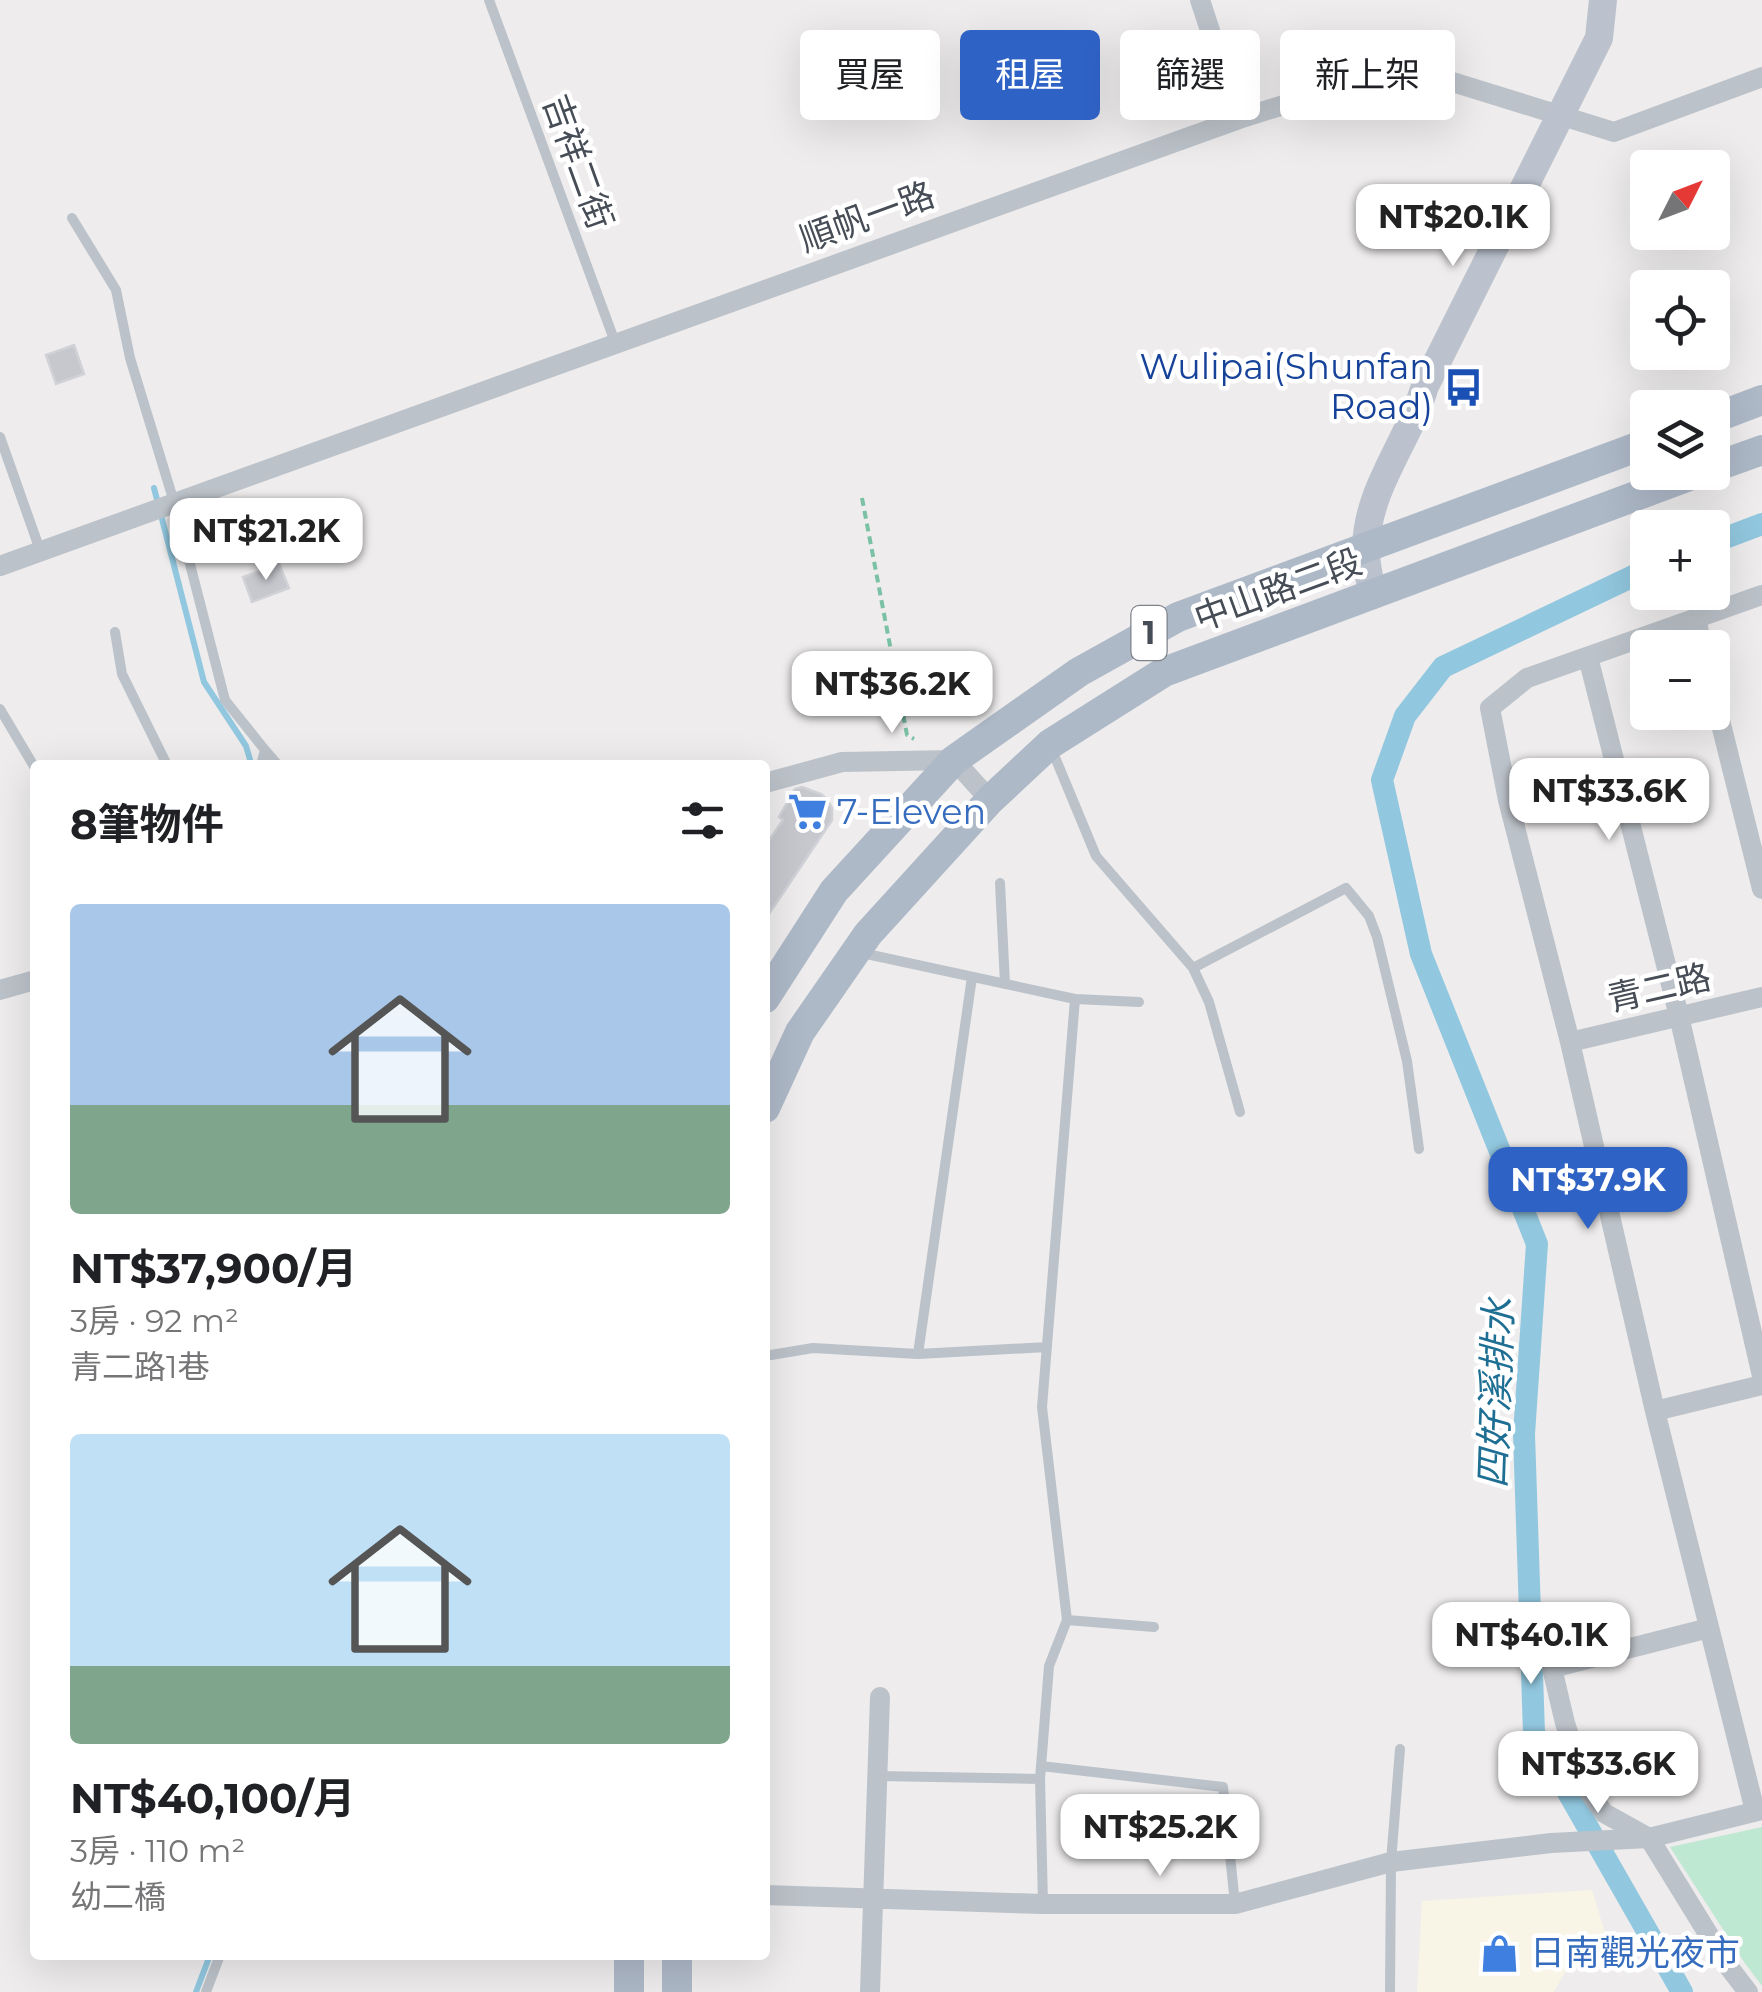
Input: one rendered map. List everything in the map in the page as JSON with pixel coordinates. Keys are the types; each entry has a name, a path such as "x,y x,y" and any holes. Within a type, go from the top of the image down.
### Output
{"main road":[{"path":"1730,412 1762,400"},
{"name":"中山路二段","path":"770,990 834,891 954,760 1079,672 1178,617 1630,450"},
{"path":"1730,462 1762,450"},
{"name":"中山路二段","path":"770,1097 800,1032 868,934 990,800 1050,744 1164,672 1652,490"},
{"path":"629,1960 629,1992"},
{"path":"677,1960 677,1992"}],"street":[{"path":"1200,0 1210,30"},
{"path":"1372,595 1366,548 1375,495 1600,38 1603,0"},
{"name":"順帆一路","path":"1260,112 1404,67 1614,132 1762,76"},
{"name":"順帆一路","path":"0,566 1236,120"},
{"path":"770,1894 1042,1904 1235,1904 1392,1862 1551,1843 1648,1838 1759,1810 1655,1411 1570,1042 1508,800 1490,708 1526,678 1762,595"},
{"path":"1696,620 1698,630"},
{"path":"1588,657 1679,1016 1762,1376"},
{"path":"1722,730 1762,889"},
{"path":"770,782 842,762 954,760 990,800"},
{"path":"0,990 30,981"},
{"name":"青二路","path":"1570,1042 1762,997"},
{"path":"1655,1411 1762,1385"},
{"path":"1709,1628 1552,1668 1564,1724 1586,1788 1604,1813 1648,1838 1748,1992"},
{"path":"870,1992 880,1696"}],"lane":[{"name":"吉祥二街","path":"489,0 615,342"},
{"path":"72,218 116,290 130,358 174,502 225,700 273,760"},
{"path":"0,437 40,550"},
{"path":"116,632 122,674 165,760"},
{"path":"0,709 30,760"},
{"path":"1050,744 1096,856 1193,968 1209,1002 1240,1112"},
{"path":"262,760 264,750"},
{"path":"1000,883 1005,984"},
{"path":"1193,968 1346,888 1368,916 1376,937 1407,1061 1419,1149"},
{"path":"856,952 1075,999 1139,1002"},
{"path":"918,1354 972,977"},
{"path":"1042,1904 1040,1779 1049,1666 1067,1620 1042,1407 1075,999"},
{"path":"770,1355 813,1348 918,1354 1047,1347"},
{"path":"1067,1620 1154,1627"},
{"path":"1390,1992 1392,1862 1400,1749"},
{"path":"1042,1766 1222,1787 1235,1904"},
{"path":"877,1776 1040,1779"},
{"path":"206,1992 218,1960"}],"path":[{"path":"862,498 906,735 954,760"}],"shaded area":[{"name":"日南觀光夜市","path":"1592,1890 1605,1933 1569,1965 1554,1992 1417,1992 1422,1901"}],"green space":[{"path":"1762,1827 1762,1986 1670,1847"}],"building":[{"path":"74,345 84,374 56,384 46,355"},
{"path":"279,564 289,588 252,602 243,577"},
{"path":"802,787 827,799 832,820 770,913 770,839 783,820 779,817 795,789"}],"waterway":[{"path":"154,488 204,682 246,746 250,760"},
{"name":"四好溪排水","path":"1730,536 1762,524"},
{"name":"四好溪排水","path":"1630,578 1443,667 1405,716 1382,780 1421,954 1537,1244 1524,1434 1534,1733 1682,1992"},
{"path":"196,1992 208,1960"}],"place":[{"name":"Wulipai(Shunfan Road)","path":"1463,387"},
{"name":"7-Eleven","path":"807,812"},
{"name":"日南觀光夜市","path":"1500,1953"}]}
